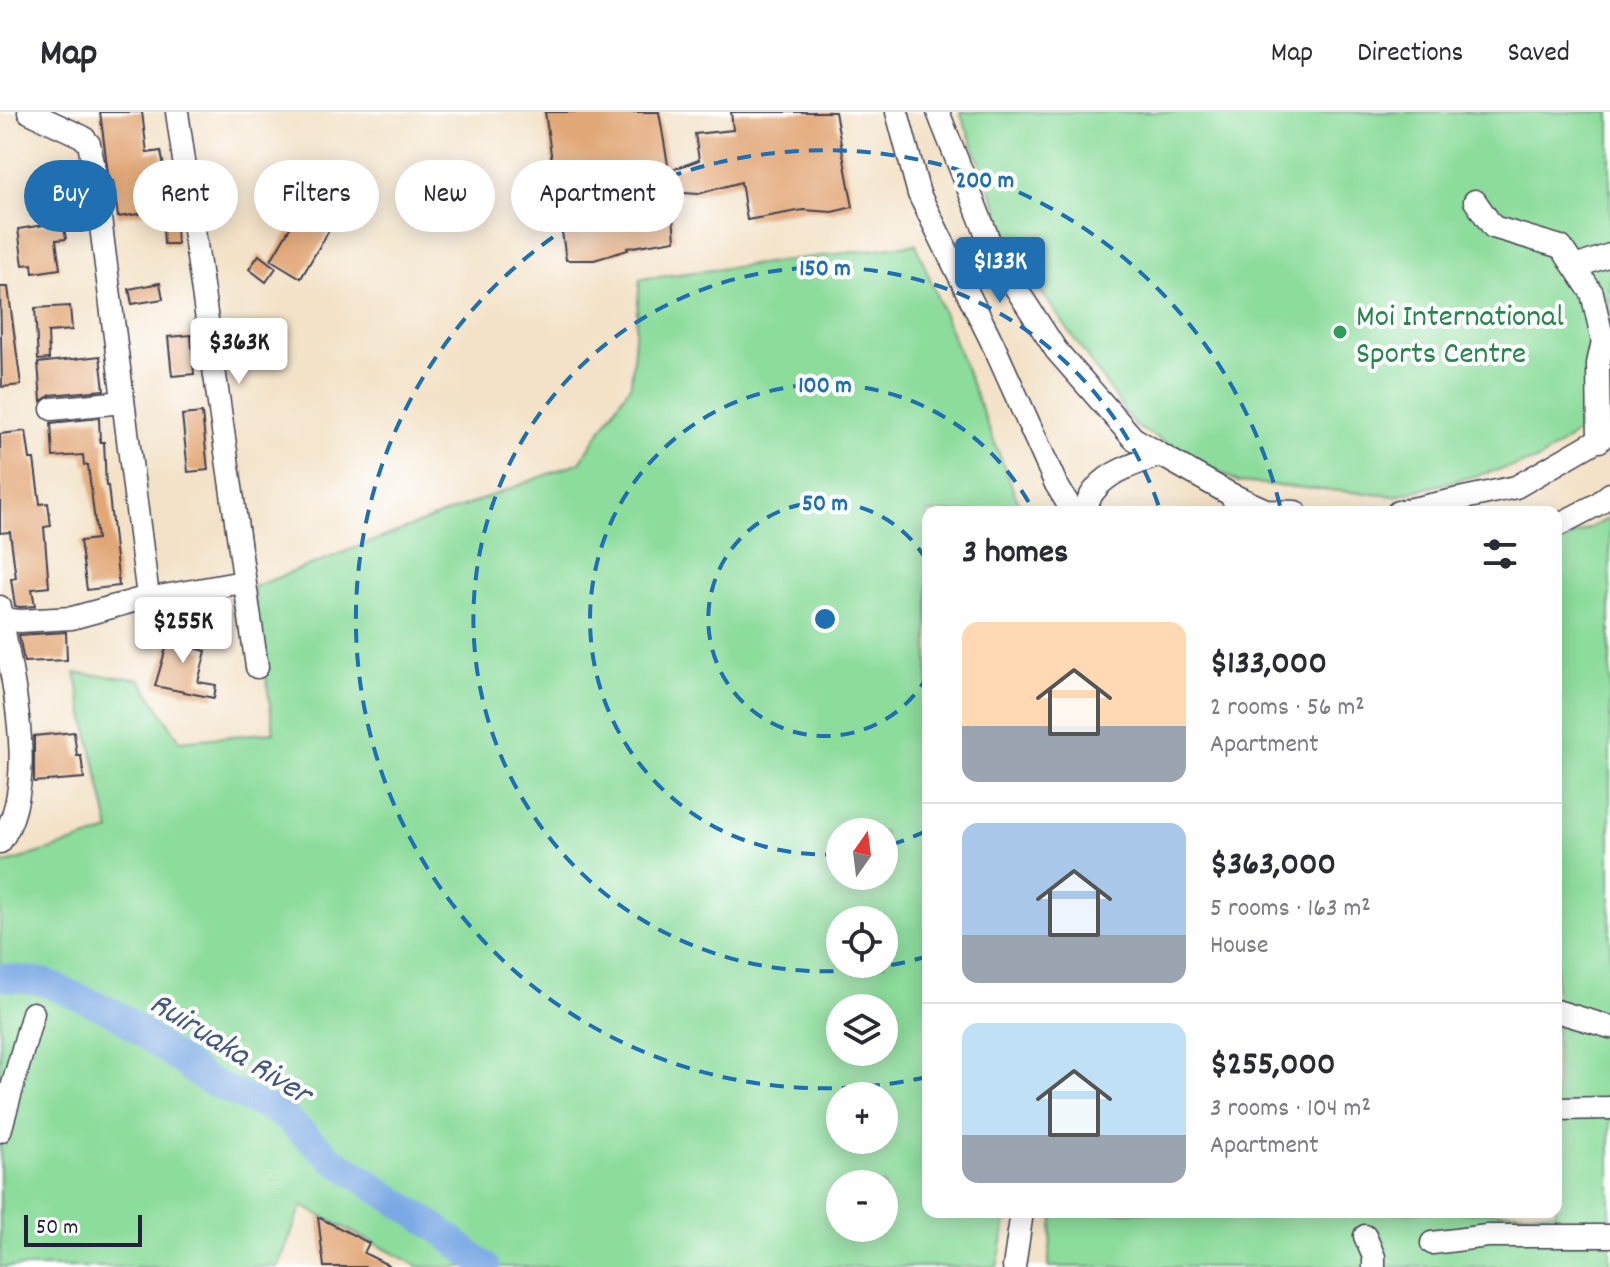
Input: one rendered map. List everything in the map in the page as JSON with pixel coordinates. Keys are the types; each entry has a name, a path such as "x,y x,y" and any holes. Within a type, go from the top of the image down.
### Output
{"street":[{"path":"29,112 83,137 89,144 147,599"},
{"path":"177,112 257,667"},
{"path":"897,112 919,194 992,342 1056,484 1069,506"},
{"path":"938,112 995,256 1056,350 1133,438 1236,503"},
{"path":"1426,506 1516,487 1604,437 1598,364 1603,341 1592,293 1561,247 1493,227 1475,201"},
{"path":"1575,267 1610,255"},
{"path":"52,409 123,402"},
{"path":"1087,506 1095,487 1109,476 1129,465 1161,455"},
{"path":"1562,523 1610,494"},
{"path":"1,612 20,621 72,618 147,599 243,582"},
{"path":"0,842 11,824 19,795 20,773 16,713 1,612"},
{"path":"0,1131 33,1013"},
{"path":"1562,1013 1610,1027"},
{"path":"1562,1109 1610,1108"},
{"path":"1014,1267 1021,1218"},
{"path":"1365,1236 1374,1257 1374,1267"},
{"path":"1432,1243 1487,1236 1610,1236"}],"green space":[{"name":"Moi International Sports Centre","path":"960,112 1610,112 1610,410 1538,460 1395,496 1238,482 1135,426 1016,255"},
{"path":"916,244 1020,506 922,506 922,1218 1007,1218 997,1267 420,1267 302,1206 278,1267 0,1267 0,865 110,831 75,673 140,679 180,741 274,732 253,587 580,462 631,384 640,279"},
{"path":"1610,518 1610,1267 1048,1267 1053,1218 1562,1218 1562,541"}],"building":[{"path":"100,112 142,112 147,153 161,151 163,160 133,160 133,215 118,217 117,160 106,160"},
{"path":"545,112 659,112 667,160 552,160"},
{"path":"731,112 835,112 853,207 832,212 803,210 747,220 741,182 698,194 684,193 684,166 699,160 695,134 733,130"},
{"path":"24,228 24,232 65,232 66,239 56,240 60,269 33,273 32,264 23,265 18,229"},
{"path":"163,232 176,232 177,244 164,244"},
{"path":"287,232 328,232 301,278 271,260"},
{"path":"562,232 674,232 675,240 627,248 594,260 566,260"},
{"path":"259,255 276,268 266,282 249,269"},
{"path":"160,283 163,299 132,304 129,289"},
{"path":"0,287 8,287 21,385 2,387"},
{"path":"70,306 72,330 48,332 49,359 38,360 35,308"},
{"path":"191,335 194,374 172,376 168,337"},
{"path":"100,356 104,390 51,395 41,401 38,363"},
{"path":"202,413 208,470 188,472 182,415"},
{"path":"99,418 119,586 87,590 80,541 97,539 88,465 84,465 83,455 53,457 51,423"},
{"path":"26,431 30,459 34,459 40,504 48,503 51,526 44,527 49,587 32,589 35,606 20,607 15,606 11,579 16,578 10,532 0,533 0,434"},
{"path":"174,621 190,625 184,645 206,651 198,682 216,685 214,698 155,686"},
{"path":"66,632 67,660 24,662 19,635"},
{"path":"74,732 84,778 34,782 34,736"},
{"path":"318,1217 369,1243 364,1253 392,1267 324,1267"}],"waterway":[{"name":"Ruiruaka River","path":"0,977 44,982 115,1013 205,1079 281,1114 332,1159 440,1230 486,1267"}],"place":[{"name":"Moi International Sports Centre","path":"1340,332"}]}
